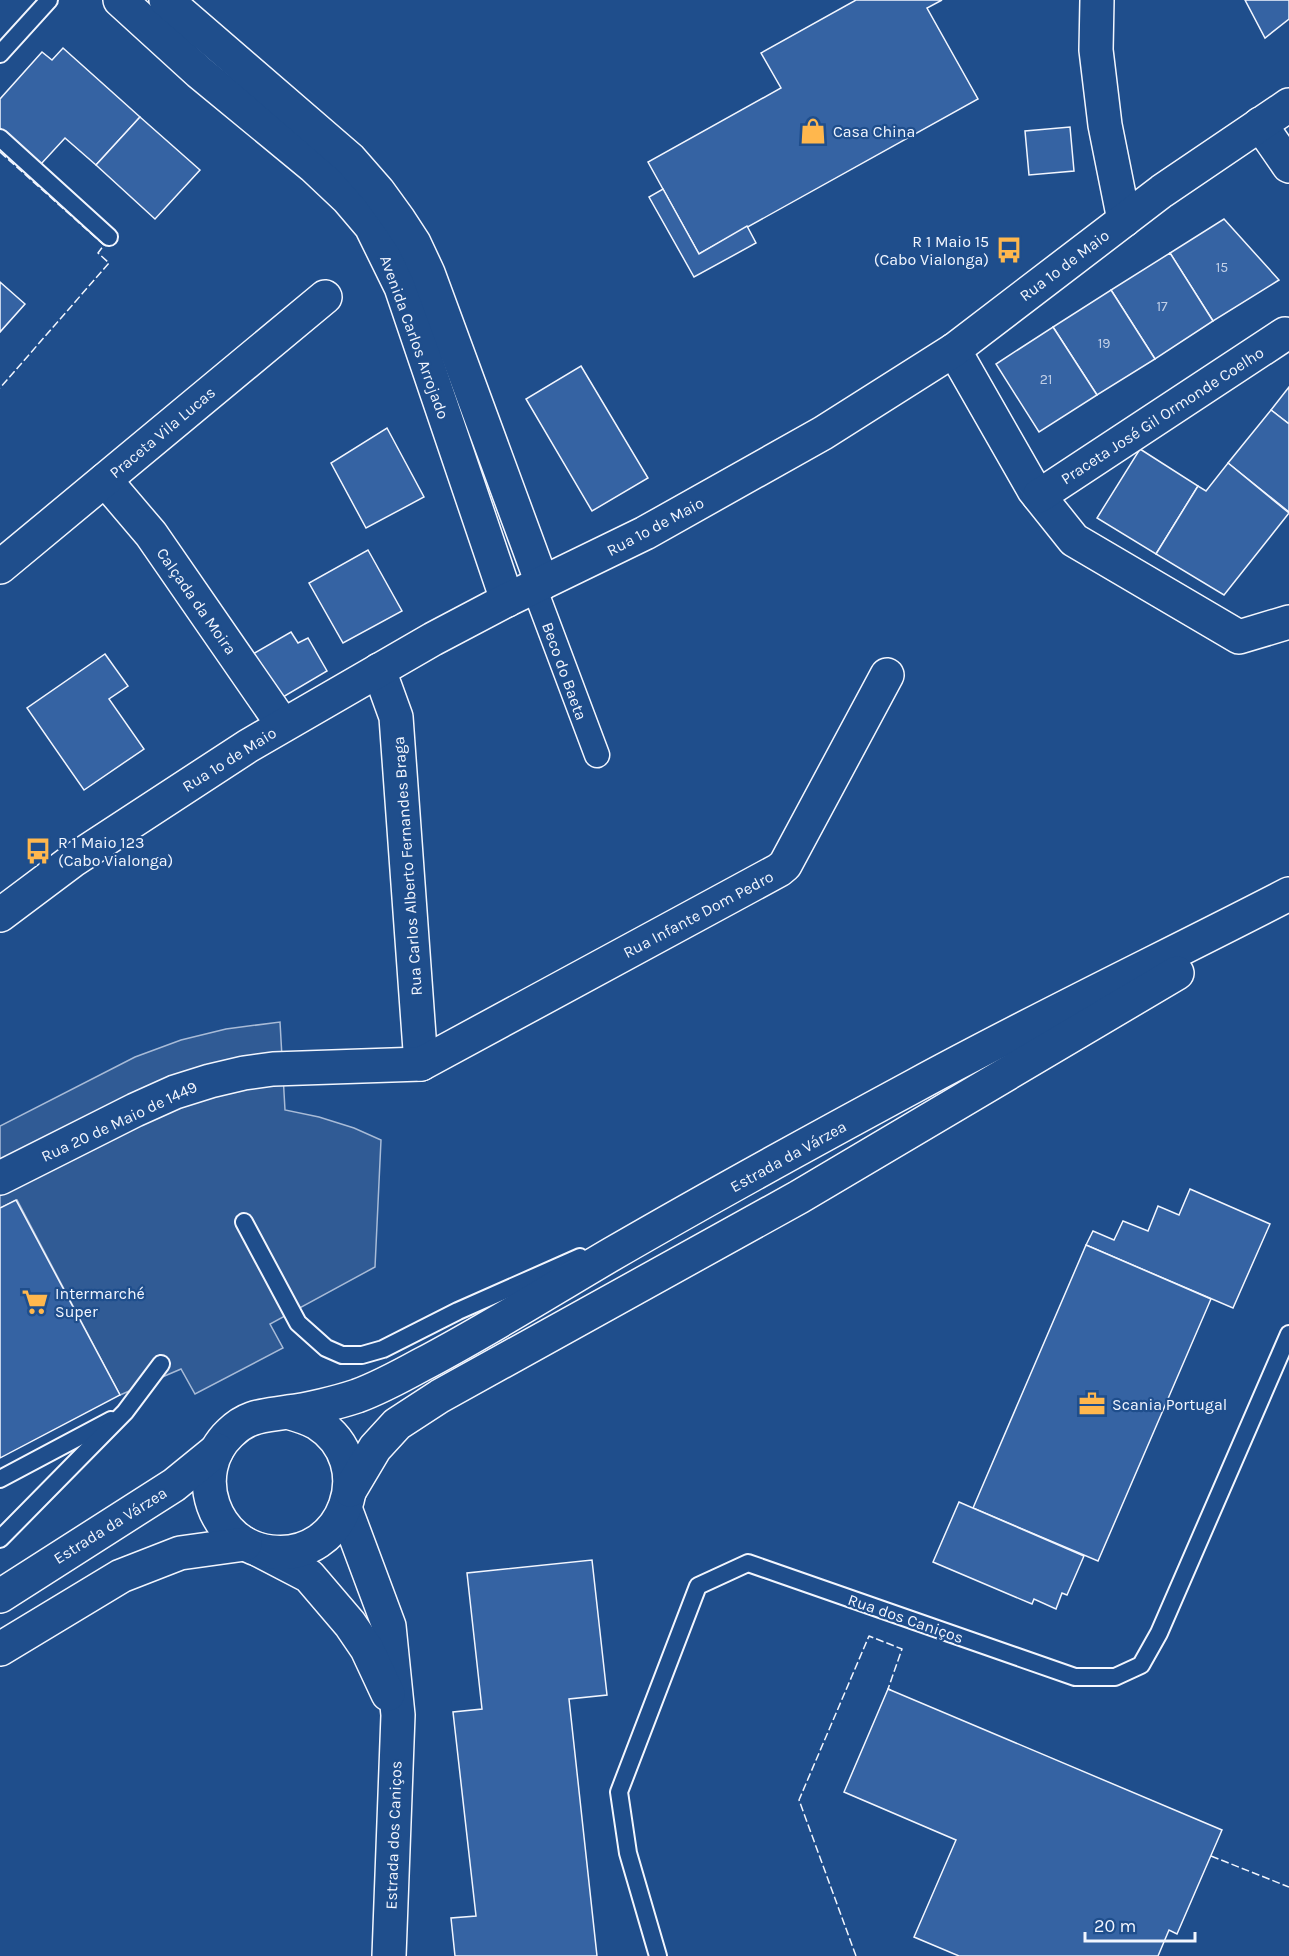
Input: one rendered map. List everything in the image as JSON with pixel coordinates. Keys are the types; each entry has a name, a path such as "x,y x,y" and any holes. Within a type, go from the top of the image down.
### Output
{"street":[{"name":"Avenida Carlos Arrojado","path":"120,0 199,72 313,166 348,199 371,226 401,287 528,590"},
{"name":"Avenida Carlos Arrojado","path":"166,0 350,159 378,191 414,243 428,273 528,590"},
{"path":"1097,0 1096,50 1105,125 1124,220"},
{"name":"Rua 1º de Maio","path":"0,915 72,861 283,725 433,639 645,533 823,433 954,350 1162,191 1289,105"},
{"path":"1260,124 1289,166"},
{"name":"Praceta Vila Lucas","path":"0,567 325,297"},
{"name":"Praceta José Gil Ormonde Coelho","path":"1039,495 1287,334"},
{"path":"954,350 1039,495 1074,540 1239,637 1289,622"},
{"name":"Calçada da Moira","path":"105,480 151,534 283,725"},
{"name":"Beco do Baeta","path":"528,590 597,755"},
{"name":"Rua Carlos Alberto Fernandes Braga","path":"379,670 396,717 421,1064"},
{"name":"Rua Infante Dom Pedro","path":"421,1064 785,865 887,675"},
{"name":"Estrada da Várzea","path":"252,1547 232,1536 215,1512 210,1498 211,1466 217,1450 226,1436 239,1425 254,1417 270,1413 287,1412 357,1396 422,1365 618,1250 917,1084 1289,894"},
{"path":"0,1649 120,1575 180,1553 252,1547 273,1553 288,1552 306,1547 323,1538 339,1521 347,1499 375,1448 397,1424 440,1396 799,1197 1135,999 1289,904"},
{"name":"Rua 20 de Maio de 1449","path":"0,1178 135,1110 175,1092 210,1081 273,1069 421,1064"},
{"name":"Estrada da Várzea","path":"287,1412 319,1424 333,1437 343,1453 349,1471 347,1499"},
{"name":"Estrada da Várzea","path":"0,1596 174,1485 217,1450"},
{"name":"Estrada dos Caniços","path":"347,1499 389,1626 398,1714 389,1956"},
{"name":"Estrada dos Caniços","path":"252,1547 309,1576 350,1624 367,1649 398,1714"}],"lane":[{"path":"0,54 49,0"},
{"path":"0,138 109,237"},
{"path":"243,1222 298,1323 326,1348 342,1355 362,1355 383,1348 458,1311 718,1195"},
{"name":"Rua dos Caniços","path":"658,1956 628,1853 619,1792 698,1586 748,1563 1075,1677 1115,1677 1142,1665 1159,1633 1289,1334"},
{"path":"0,1539 125,1412 161,1364"},
{"path":"0,1479 125,1412"}],"shaded area":[{"path":"280,1022 285,1110 319,1117 354,1128 381,1140 375,1267 270,1324 283,1348 195,1394 181,1369 120,1395 17,1200 0,1208 0,1126 135,1057 181,1040 226,1029"}],"building":[{"name":"Casa China","path":"856,0 942,0 927,8 978,99 699,254 648,162 781,88 761,53"},
{"path":"1245,0 1289,0 1289,19 1265,38"},
{"path":"63,48 140,117 96,165 65,138 41,164 0,128 0,99 42,52 52,60"},
{"path":"140,117 200,170 155,219 96,165"},
{"path":"1070,127 1074,171 1029,175 1025,131"},
{"path":"663,189 699,254 747,226 756,243 694,277 649,197"},
{"path":"1224,219 1279,280 1213,321 1170,253"},
{"path":"1170,253 1213,321 1155,359 1111,290"},
{"path":"0,282 25,304 0,332"},
{"path":"1111,290 1155,359 1097,395 1053,327"},
{"path":"1053,327 1097,395 1039,432 996,364"},
{"path":"581,366 648,478 592,511 526,399"},
{"path":"1289,387 1289,424 1271,410"},
{"path":"1271,410 1289,424 1289,512 1228,463"},
{"path":"387,428 424,497 366,528 331,463"},
{"path":"1140,449 1198,486 1156,554 1097,518"},
{"path":"1228,463 1289,513 1224,595 1156,554 1198,486 1206,491"},
{"path":"368,550 402,611 343,643 309,583"},
{"path":"291,632 298,643 308,638 327,671 278,700 251,655"},
{"path":"105,654 128,686 109,699 144,749 84,790 27,708"},
{"path":"1190,1189 1270,1224 1233,1308 1086,1245 1093,1231 1114,1240 1123,1221 1148,1231 1158,1206 1179,1215"},
{"name":"Intermarché Super","path":"16,1200 120,1395 0,1458 0,1208"},
{"path":"1086,1245 1211,1299 1098,1561 973,1508"},
{"path":"959,1502 1084,1556 1067,1595 1062,1593 1056,1609 1034,1599 1032,1604 933,1562"},
{"path":"592,1560 607,1695 569,1699 597,1956 455,1956 451,1918 476,1916 453,1712 482,1709 467,1573"},
{"path":"888,1689 1222,1830 1177,1934 1169,1930 1158,1956 959,1956 914,1937 956,1840 844,1792"}],"fence":[{"path":"0,152 104,245 98,253 109,263 0,388"},
{"path":"856,1956 799,1800 869,1636 902,1649 888,1689 891,1690"},
{"path":"1211,1856 1289,1887"}],"place":[{"name":"Casa China","path":"813,131"},
{"name":"R 1 Maio 15 (Cabo Vialonga)","path":"1009,250"},
{"name":"R 1 Maio 123 (Cabo Vialonga)","path":"38,851"},
{"name":"Intermarché Super","path":"35,1302"},
{"name":"Scania Portugal","path":"1092,1404"}]}
